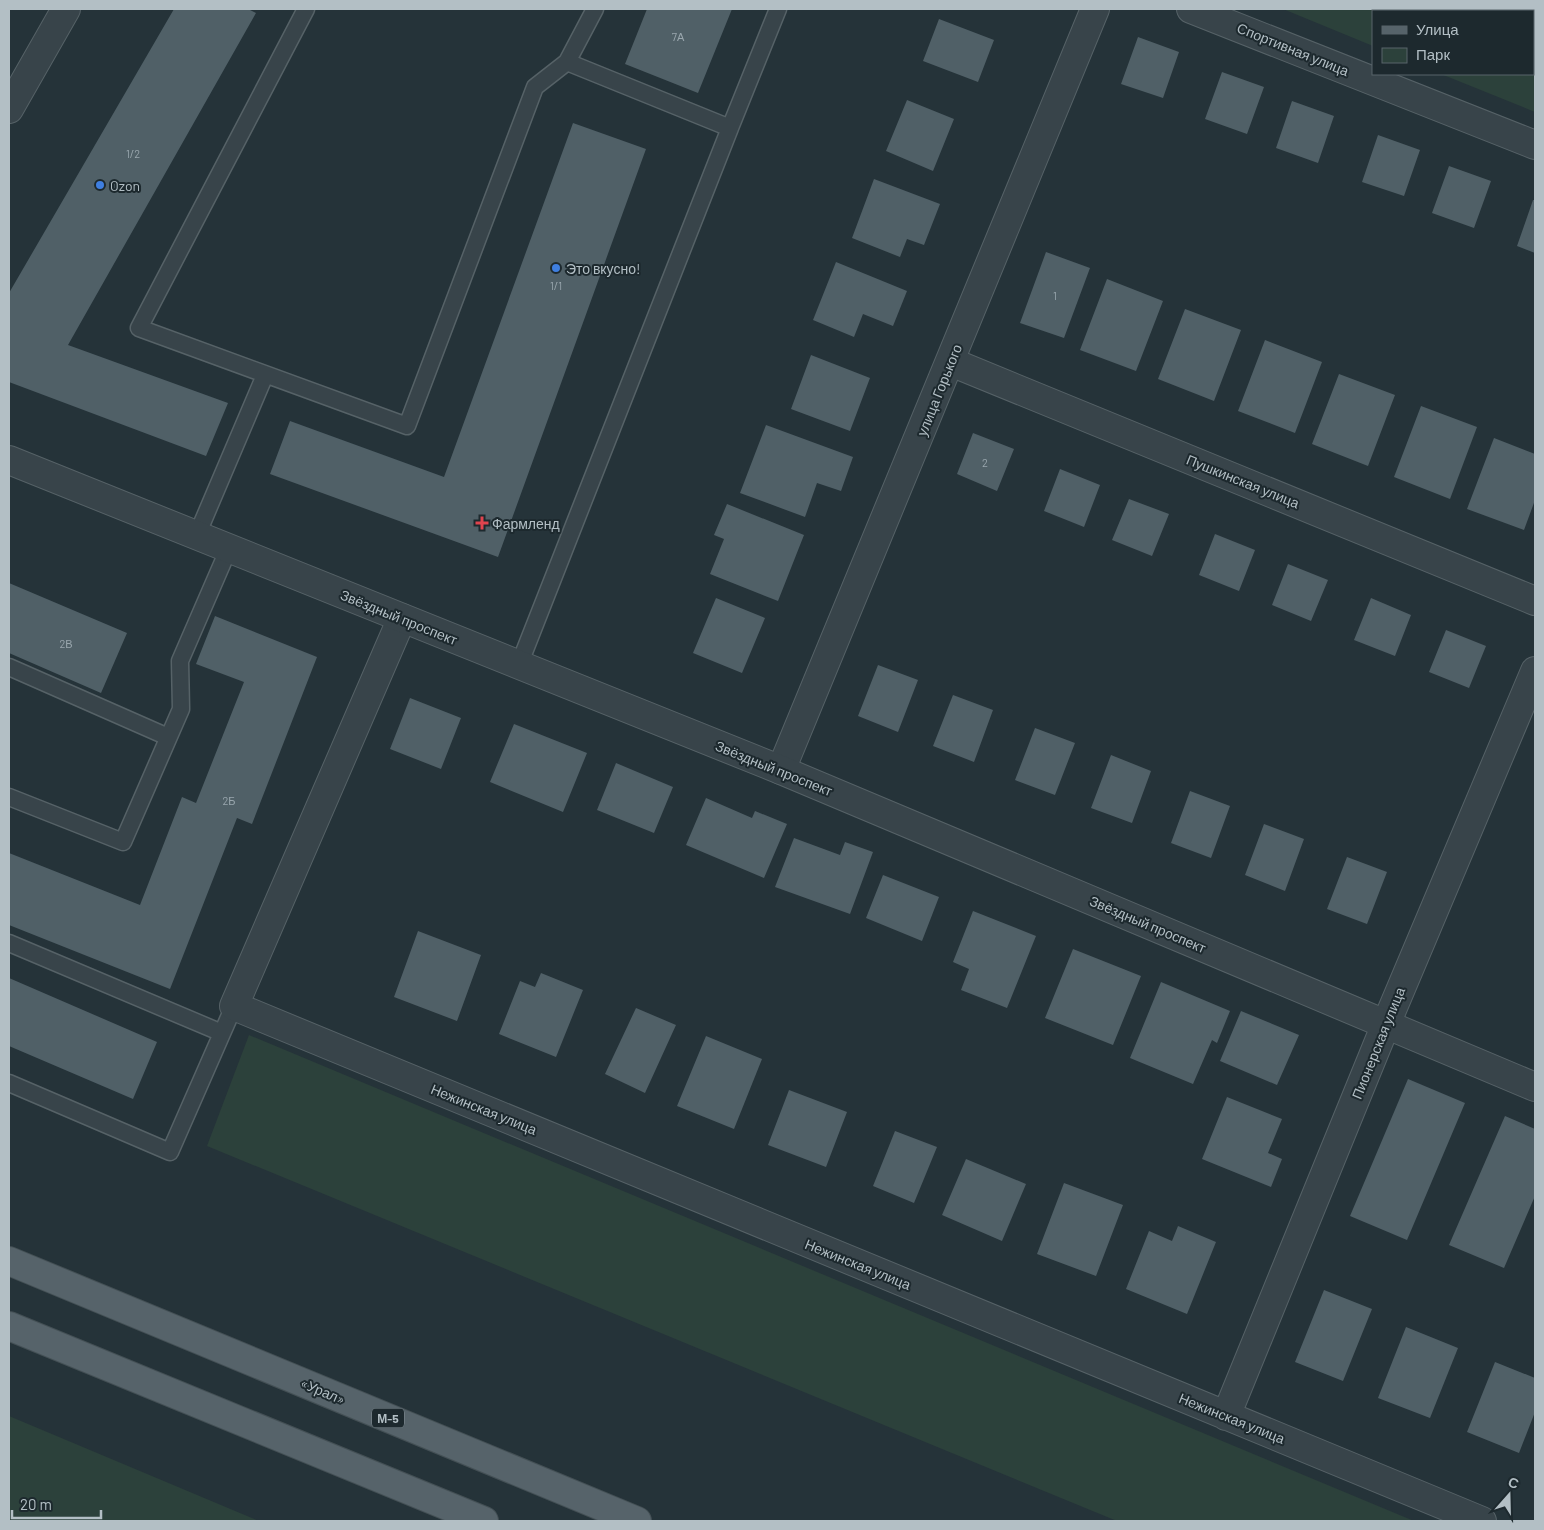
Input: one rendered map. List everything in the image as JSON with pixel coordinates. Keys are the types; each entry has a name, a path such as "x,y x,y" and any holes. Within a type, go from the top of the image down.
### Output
{"main road":[{"name":"«Урал»","path":"9,1261 637,1521"},
{"path":"9,1326 484,1521"}],"street":[{"path":"9,109 66,9"},
{"name":"улица Горького","path":"781,770 951,362 1095,9"},
{"name":"Спортивная улица","path":"1191,9 1535,145"},
{"name":"Пушкинская улица","path":"951,362 1535,601"},
{"name":"Звёздный проспект","path":"9,460 781,770 1535,1087"},
{"path":"234,1006 402,618"},
{"name":"Пионерская улица","path":"1226,1416 1386,1024 1535,671"},
{"name":"Нежинская улица","path":"234,1006 1482,1521"}],"lane":[{"path":"306,9 139,328 406,426 535,87 567,62 595,9"},
{"path":"518,665 778,9"},
{"path":"567,62 730,128"},
{"path":"197,535 265,375"},
{"path":"9,797 123,842 181,709 180,661 229,548"},
{"path":"9,667 168,737"},
{"path":"9,943 222,1033"},
{"path":"9,1083 170,1152 234,1006"}],"green space":[{"path":"1283,9 1535,9 1535,112 1443,75 1534,75 1534,10 1372,10 1372,46"},
{"path":"249,1035 1414,1521 1117,1521 207,1146"},
{"path":"9,1416 259,1521 9,1521"}],"building":[{"path":"174,9 248,9 256,13 68,345 228,403 206,456 9,382 9,293"},
{"path":"647,9 732,9 698,93 625,64"},
{"path":"939,19 994,40 978,82 923,61"},
{"path":"1138,37 1179,52 1163,98 1121,84"},
{"path":"1222,72 1264,87 1247,134 1205,119"},
{"path":"907,100 954,119 933,171 886,151"},
{"path":"1292,101 1334,116 1318,163 1276,148"},
{"path":"573,123 646,149 498,557 270,474 290,421 444,477"},
{"path":"1378,135 1420,150 1404,196 1362,182"},
{"path":"1449,166 1491,181 1474,228 1432,213"},
{"path":"874,179 940,204 924,245 907,239 900,257 852,238"},
{"path":"1533,200 1535,200 1535,253 1517,246"},
{"path":"1046,252 1090,268 1064,338 1020,323"},
{"path":"836,262 907,291 893,326 863,314 854,337 813,320"},
{"path":"1107,279 1163,301 1136,371 1080,350"},
{"path":"1185,309 1241,330 1214,401 1158,379"},
{"path":"1265,340 1322,362 1295,433 1238,411"},
{"path":"811,355 870,378 850,431 791,409"},
{"path":"1339,374 1395,395 1368,466 1312,444"},
{"path":"1421,406 1477,427 1450,499 1394,477"},
{"path":"766,425 853,457 841,491 817,483 805,517 740,493"},
{"path":"973,433 1014,449 997,491 957,474"},
{"path":"1494,438 1535,454 1535,500 1524,530 1467,509"},
{"path":"1060,469 1100,485 1084,527 1044,511"},
{"path":"1129,499 1169,514 1152,556 1112,540"},
{"path":"727,504 804,535 778,601 710,574 724,539 714,535"},
{"path":"1215,534 1255,550 1239,591 1199,575"},
{"path":"1288,564 1328,580 1311,621 1272,605"},
{"path":"9,583 127,633 101,693 9,653"},
{"path":"716,598 765,618 742,673 693,653"},
{"path":"1371,598 1411,615 1395,656 1354,640"},
{"path":"215,616 317,657 252,824 237,818 170,989 9,925 9,853 140,905 182,797 196,803 244,682 196,664"},
{"path":"1446,630 1486,646 1469,688 1429,672"},
{"path":"878,665 918,680 898,732 858,716"},
{"path":"953,695 993,710 974,762 933,746"},
{"path":"410,698 461,718 441,769 390,749"},
{"path":"514,724 587,753 563,812 490,782"},
{"path":"1035,728 1075,743 1055,795 1015,780"},
{"path":"1111,755 1151,771 1132,823 1091,808"},
{"path":"616,763 673,787 654,833 597,810"},
{"path":"1190,791 1230,806 1211,858 1171,843"},
{"path":"706,798 752,818 755,811 787,824 764,878 686,845"},
{"path":"1264,824 1304,839 1285,891 1245,875"},
{"path":"794,838 840,855 845,842 873,852 850,914 775,887"},
{"path":"1347,857 1387,872 1367,924 1327,909"},
{"path":"883,875 939,897 922,941 866,918"},
{"path":"973,911 1036,936 1007,1008 961,990 969,969 953,962"},
{"path":"418,931 481,955 457,1021 394,997"},
{"path":"1073,949 1141,976 1113,1045 1045,1018"},
{"path":"541,973 583,990 556,1057 499,1034 520,981 535,987"},
{"path":"9,978 157,1042 133,1099 9,1046"},
{"path":"1161,982 1230,1011 1217,1043 1212,1040 1193,1084 1130,1058"},
{"path":"636,1008 676,1025 645,1093 605,1074"},
{"path":"1241,1011 1299,1035 1277,1085 1220,1061"},
{"path":"706,1036 762,1059 734,1129 677,1106"},
{"path":"1408,1079 1465,1103 1407,1240 1350,1216"},
{"path":"789,1090 847,1112 826,1167 768,1145"},
{"path":"1227,1097 1282,1119 1268,1153 1282,1159 1271,1187 1202,1159"},
{"path":"1505,1116 1535,1129 1535,1196 1504,1268 1449,1245"},
{"path":"895,1131 937,1147 914,1203 873,1186"},
{"path":"966,1159 1026,1184 1002,1241 942,1215"},
{"path":"1064,1183 1123,1205 1096,1276 1037,1254"},
{"path":"1178,1226 1216,1242 1187,1314 1126,1289 1149,1231 1172,1241"},
{"path":"1324,1290 1372,1309 1343,1381 1295,1362"},
{"path":"1406,1327 1458,1348 1430,1418 1378,1398"},
{"path":"1495,1362 1535,1378 1535,1412 1519,1453 1467,1432"}],"place":[{"name":"Ozon","path":"100,185"},
{"name":"Это вкусно!","path":"556,268"},
{"name":"Фармленд","path":"482,523"}]}
